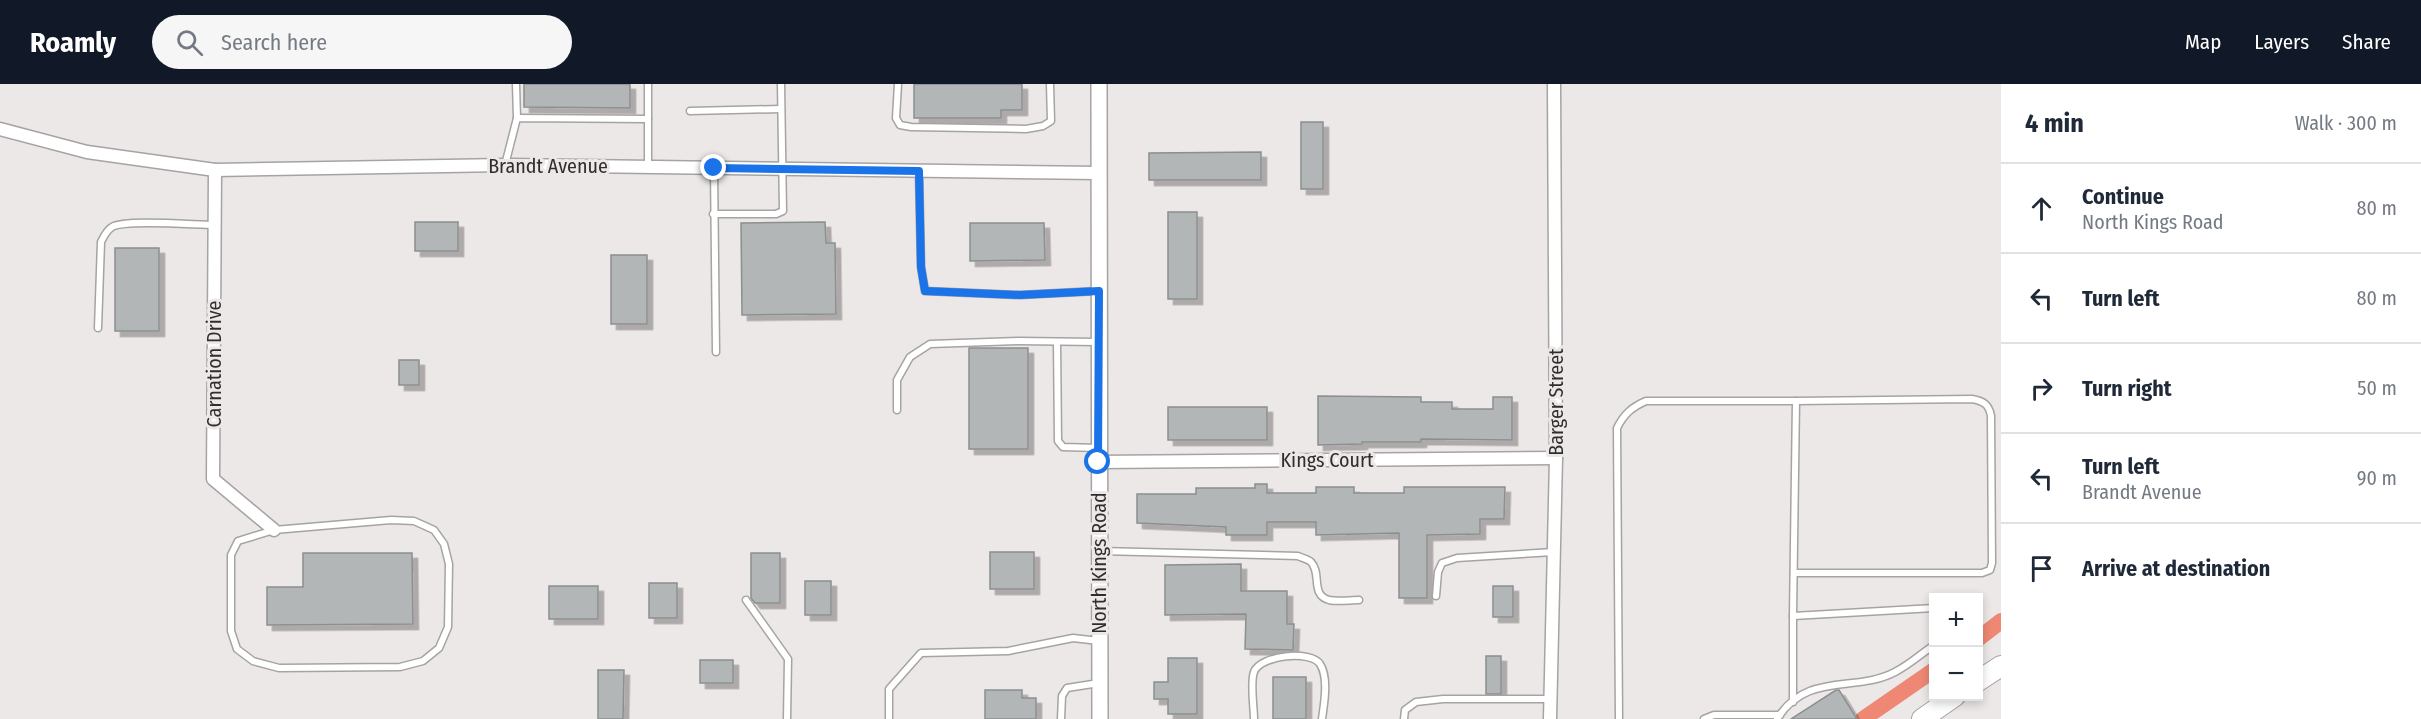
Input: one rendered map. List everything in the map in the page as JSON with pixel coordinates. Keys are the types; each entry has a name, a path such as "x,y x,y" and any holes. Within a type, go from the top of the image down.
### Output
{"main road":[{"path":"1983,678 2001,666"},
{"path":"1922,719 1949,701"}],"street":[{"name":"North Kings Road","path":"1099,84 1100,719"},
{"name":"Barger Street","path":"1550,719 1556,458 1554,84"},
{"name":"Brandt Avenue","path":"0,129 87,152 215,170 504,165 1099,173"},
{"name":"Carnation Drive","path":"215,170 213,479 274,530"},
{"name":"Kings Court","path":"1098,455 1556,458"}],"lane":[{"path":"504,165 517,118 516,84"},
{"path":"648,84 648,167"},
{"path":"713,214 776,214 783,211 781,84"},
{"path":"898,84 896,118 900,125 1026,129 1043,126 1051,121 1050,84"},
{"path":"690,111 781,109"},
{"path":"517,118 648,119"},
{"path":"714,168 716,352"},
{"path":"919,171 921,267 925,291 1020,295 1099,291"},
{"path":"98,328 101,242 113,226 128,223 215,225"},
{"path":"1057,342 1058,441 1063,447 1098,455"},
{"path":"897,410 897,380 910,357 930,344 1099,342"},
{"path":"1619,719 1617,428 1623,416 1635,406 1646,401 1972,399 1982,401 1989,407 1991,416 1992,563 1990,570 1982,573 1794,573"},
{"path":"1793,702 1796,401"},
{"path":"391,520 414,521 434,530 444,544 449,564 447,627 440,648 423,661 400,667 279,669 253,661 237,649 231,631 231,555 238,541 274,530 391,520"},
{"path":"1099,551 1298,556 1311,561 1316,572 1317,588 1322,596 1330,600 1359,600"},
{"path":"1436,596 1438,572 1442,563 1457,558 1554,552"},
{"path":"746,600 788,659 787,719"},
{"path":"1793,616 1929,608"},
{"path":"889,719 889,689 921,653 1008,651 1072,638 1099,641"},
{"path":"1704,719 1714,715 1779,717 1783,709 1810,689 1881,677 1895,672 1931,647"},
{"path":"1254,719 1253,673 1260,664 1272,657 1312,657 1319,662 1324,674 1322,719"},
{"path":"1061,719 1062,696 1067,688 1100,683"},
{"path":"1404,719 1405,710 1416,702 1443,699 1551,699"}],"building":[{"path":"524,84 630,84 630,108 524,107"},
{"path":"914,84 1022,84 1022,110 1001,110 1001,118 914,118"},
{"path":"1301,122 1323,122 1323,189 1301,189"},
{"path":"1261,152 1261,180 1149,180 1149,153"},
{"path":"1168,212 1197,212 1197,299 1168,299"},
{"path":"415,222 458,222 458,251 415,251"},
{"path":"825,222 826,243 835,243 836,314 742,315 741,223"},
{"path":"970,223 1044,223 1045,260 970,261"},
{"path":"115,248 159,248 159,331 115,331"},
{"path":"611,255 647,255 647,324 611,324"},
{"path":"969,348 1028,348 1028,449 969,449"},
{"path":"399,360 419,360 419,385 399,385"},
{"path":"1318,396 1421,397 1421,402 1452,402 1452,409 1493,409 1493,397 1512,397 1512,440 1421,439 1421,442 1318,445"},
{"path":"1168,407 1267,407 1267,440 1168,440"},
{"path":"1255,484 1267,484 1267,493 1316,493 1316,487 1354,487 1354,493 1404,493 1404,487 1505,487 1504,519 1480,519 1480,534 1427,535 1427,598 1399,598 1399,533 1316,535 1316,522 1267,522 1267,535 1226,535 1226,527 1137,523 1137,494 1196,494 1196,488 1255,488"},
{"path":"990,552 1034,552 1034,589 990,589"},
{"path":"303,553 412,553 413,624 267,625 267,587 303,587"},
{"path":"751,553 780,553 780,603 755,603 751,598"},
{"path":"1241,564 1241,591 1287,591 1287,624 1294,624 1293,650 1245,649 1246,614 1165,615 1165,565"},
{"path":"805,581 831,581 831,615 805,615"},
{"path":"649,583 677,583 677,618 649,618"},
{"path":"549,586 598,586 598,619 549,619"},
{"path":"1493,586 1513,586 1513,617 1493,617"},
{"path":"1486,656 1501,656 1501,694 1486,694"},
{"path":"1168,658 1197,658 1197,714 1168,714 1168,699 1154,699 1154,682 1168,682"},
{"path":"700,660 733,660 733,683 700,683"},
{"path":"598,670 624,670 623,719 598,719"},
{"path":"1273,677 1306,677 1306,719 1273,719"},
{"path":"985,690 1022,690 1022,698 1036,698 1036,719 985,719"},
{"path":"1839,690 1857,719 1791,719"}],"waterway":[{"path":"1983,635 2001,621"},
{"path":"1863,719 1929,673"}],"route":[{"path":"714,168 919,171 921,267 925,291 1020,295 1099,291 1098,462"}]}
